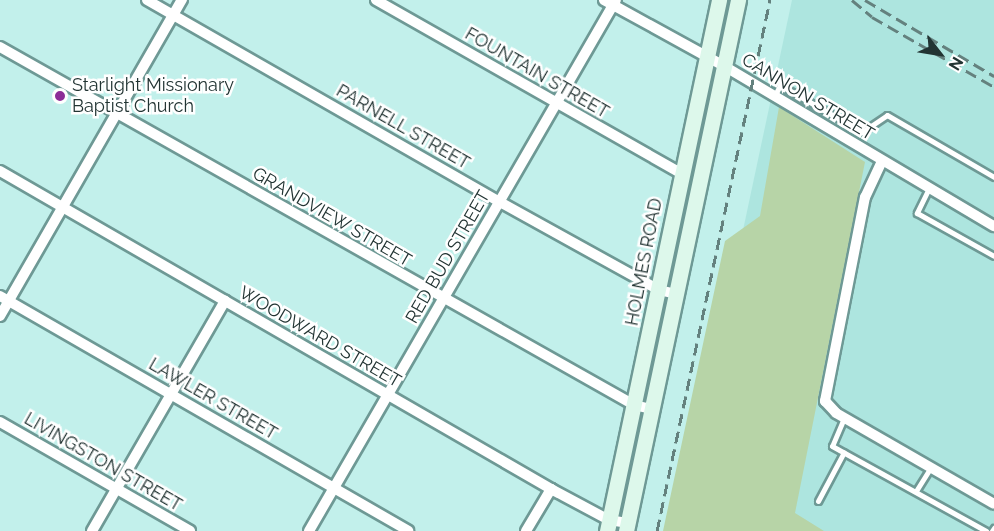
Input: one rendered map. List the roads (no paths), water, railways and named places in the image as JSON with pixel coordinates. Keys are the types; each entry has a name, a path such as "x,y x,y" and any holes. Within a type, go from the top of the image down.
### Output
{"main road":[{"name":"HOLMES ROAD","path":"608,525 719,0"},
{"name":"HOLMES ROAD","path":"627,527 738,0"}],"street":[{"name":"PARNELL STREET","path":"147,0 500,202 659,290 676,294"},
{"path":"0,316 4,299 62,208 182,0"},
{"name":"FOUNTAIN STREET","path":"376,0 682,174"},
{"name":"RED BUD STREET","path":"309,531 500,202 611,2"},
{"name":"CANNON STREET","path":"611,2 775,95 994,226"},
{"name":"GRANDVIEW STREET","path":"0,47 443,299 634,405 651,409"},
{"path":"882,161 866,197 825,390 828,407 994,504"},
{"name":"WOODWARD STREET","path":"0,171 551,489 608,525 627,527"},
{"name":"LAWLER STREET","path":"4,299 408,531"},
{"path":"92,531 225,301"},
{"name":"LIVINGSTON STREET","path":"0,422 190,531"},
{"path":"526,531 551,489"}],"lane":[{"path":"775,95 780,85 862,132 887,115 994,177"},
{"path":"929,188 917,213 994,256"},
{"path":"844,418 832,446 986,531"},
{"path":"818,501 844,452"},
{"path":"916,491 931,467"}],"railway":[{"path":"657,531 770,0"},
{"path":"852,0 872,17 994,87"},
{"path":"865,0 994,76"}],"place":[{"name":"Starlight Missionary Baptist Church","path":"60,96"}]}
